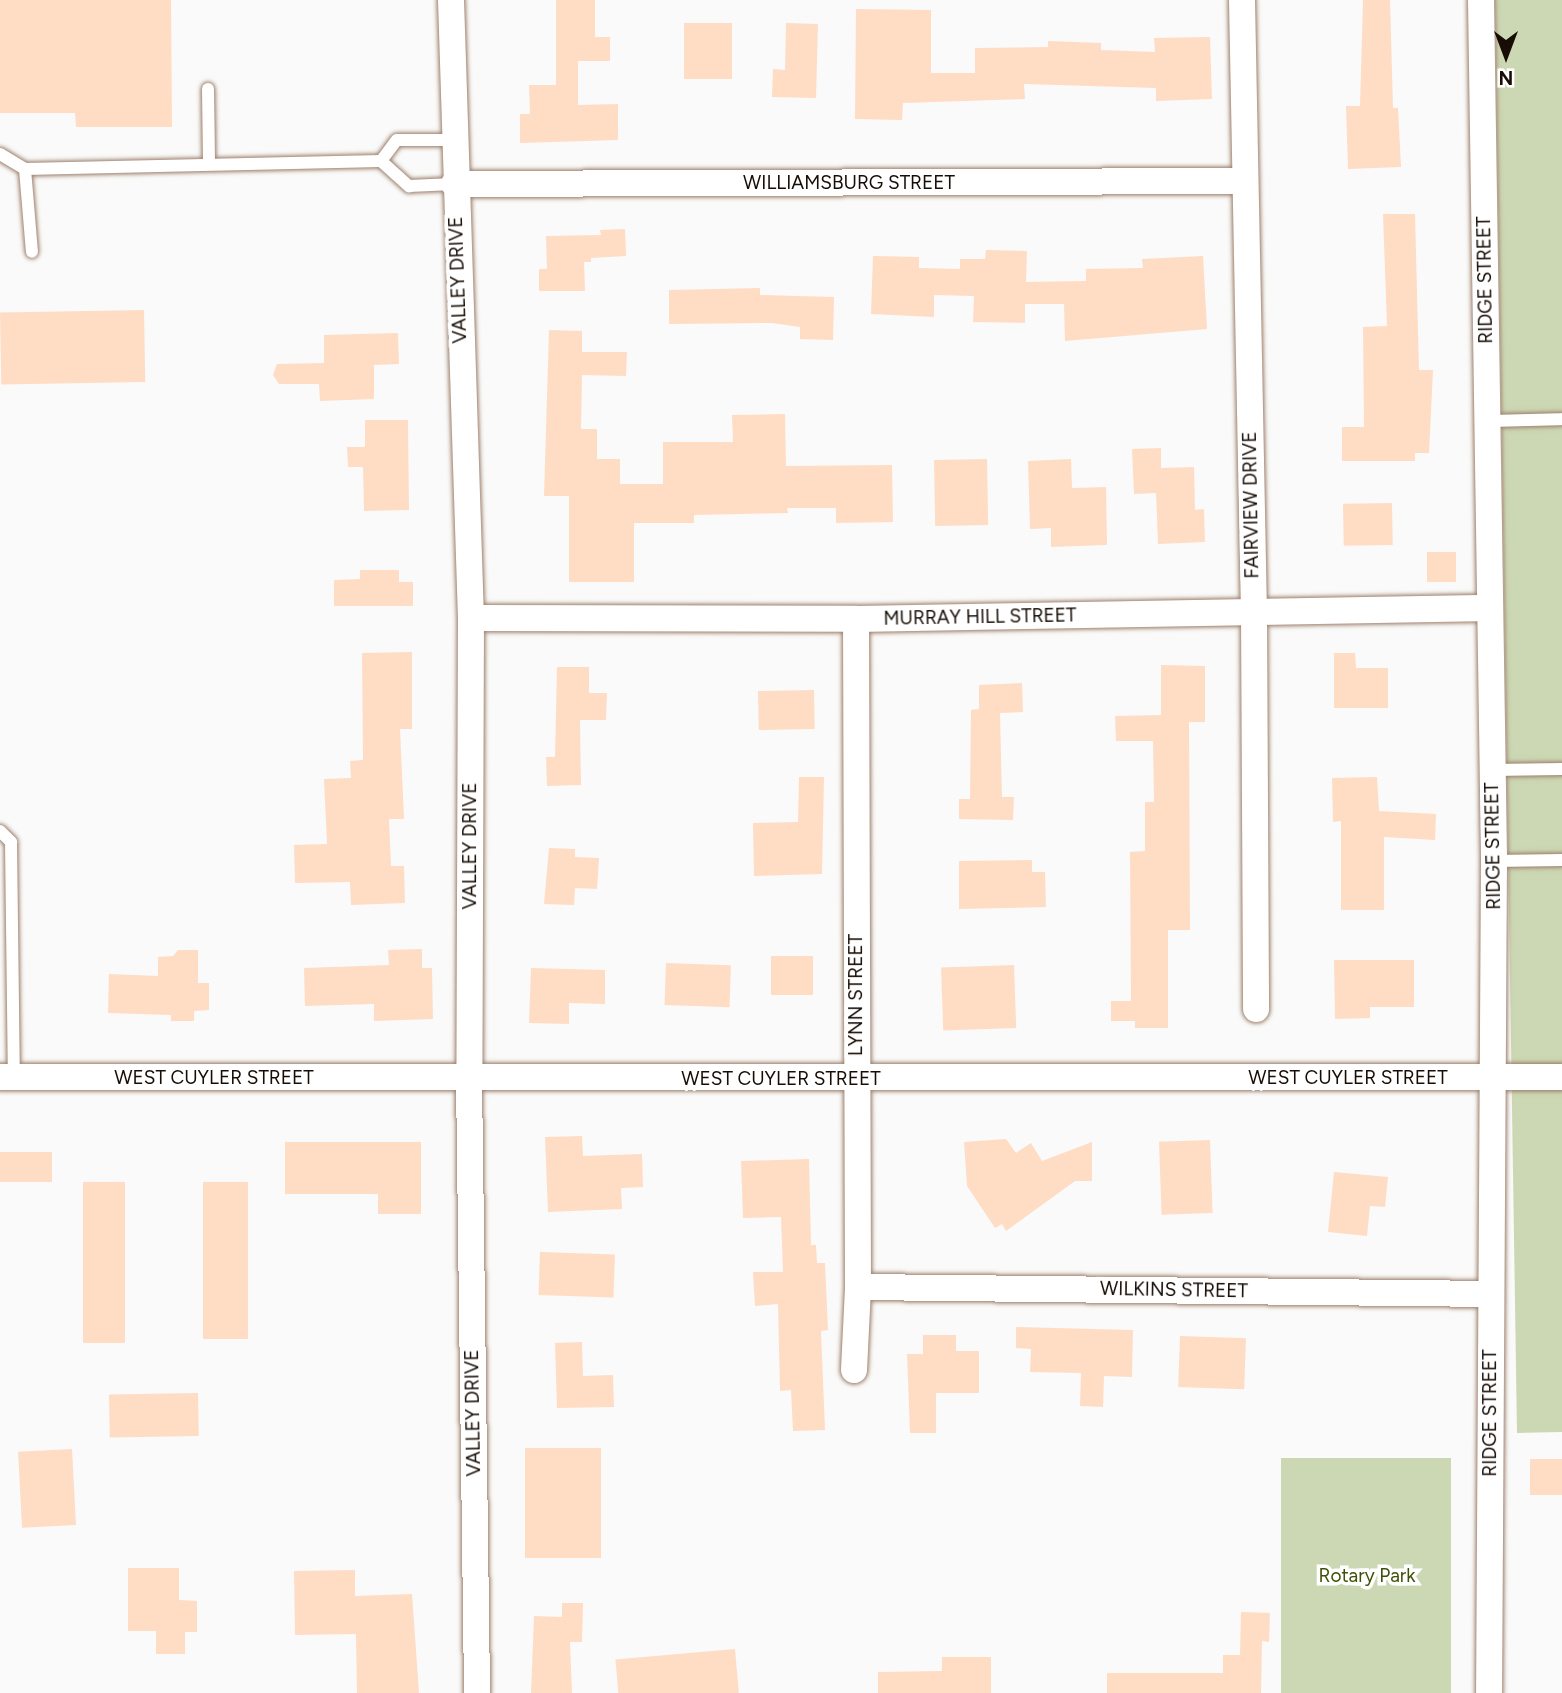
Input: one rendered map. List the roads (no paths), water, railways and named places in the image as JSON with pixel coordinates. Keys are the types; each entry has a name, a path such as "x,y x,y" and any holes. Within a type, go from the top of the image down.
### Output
{"street":[{"name":"VALLEY DRIVE","path":"451,0 454,184 471,618 469,1079 477,1693"},
{"name":"FAIRVIEW DRIVE","path":"1242,0 1243,181 1254,612 1256,1009"},
{"name":"RIDGE STREET","path":"1481,0 1494,861 1489,1693"},
{"name":"WILLIAMSBURG STREET","path":"454,184 1243,181"},
{"name":"MURRAY HILL STREET","path":"471,618 856,619 1489,608"},
{"name":"LYNN STREET","path":"854,1370 858,1287 856,619"},
{"name":"WEST CUYLER STREET","path":"7,1077 1562,1077"},
{"name":"WILKINS STREET","path":"858,1287 1490,1294"}],"lane":[{"path":"208,89 209,161"},
{"path":"381,161 397,141 455,140"},
{"path":"0,154 25,169 209,161 381,161 409,186 454,184"},
{"path":"25,169 32,252"},
{"path":"1487,421 1562,419"},
{"path":"1492,770 1562,769"},
{"path":"0,831 11,842 7,1077"},
{"path":"1494,861 1562,860"}],"park label":[{"name":"Rotary Park","path":"1367,1576"}]}
